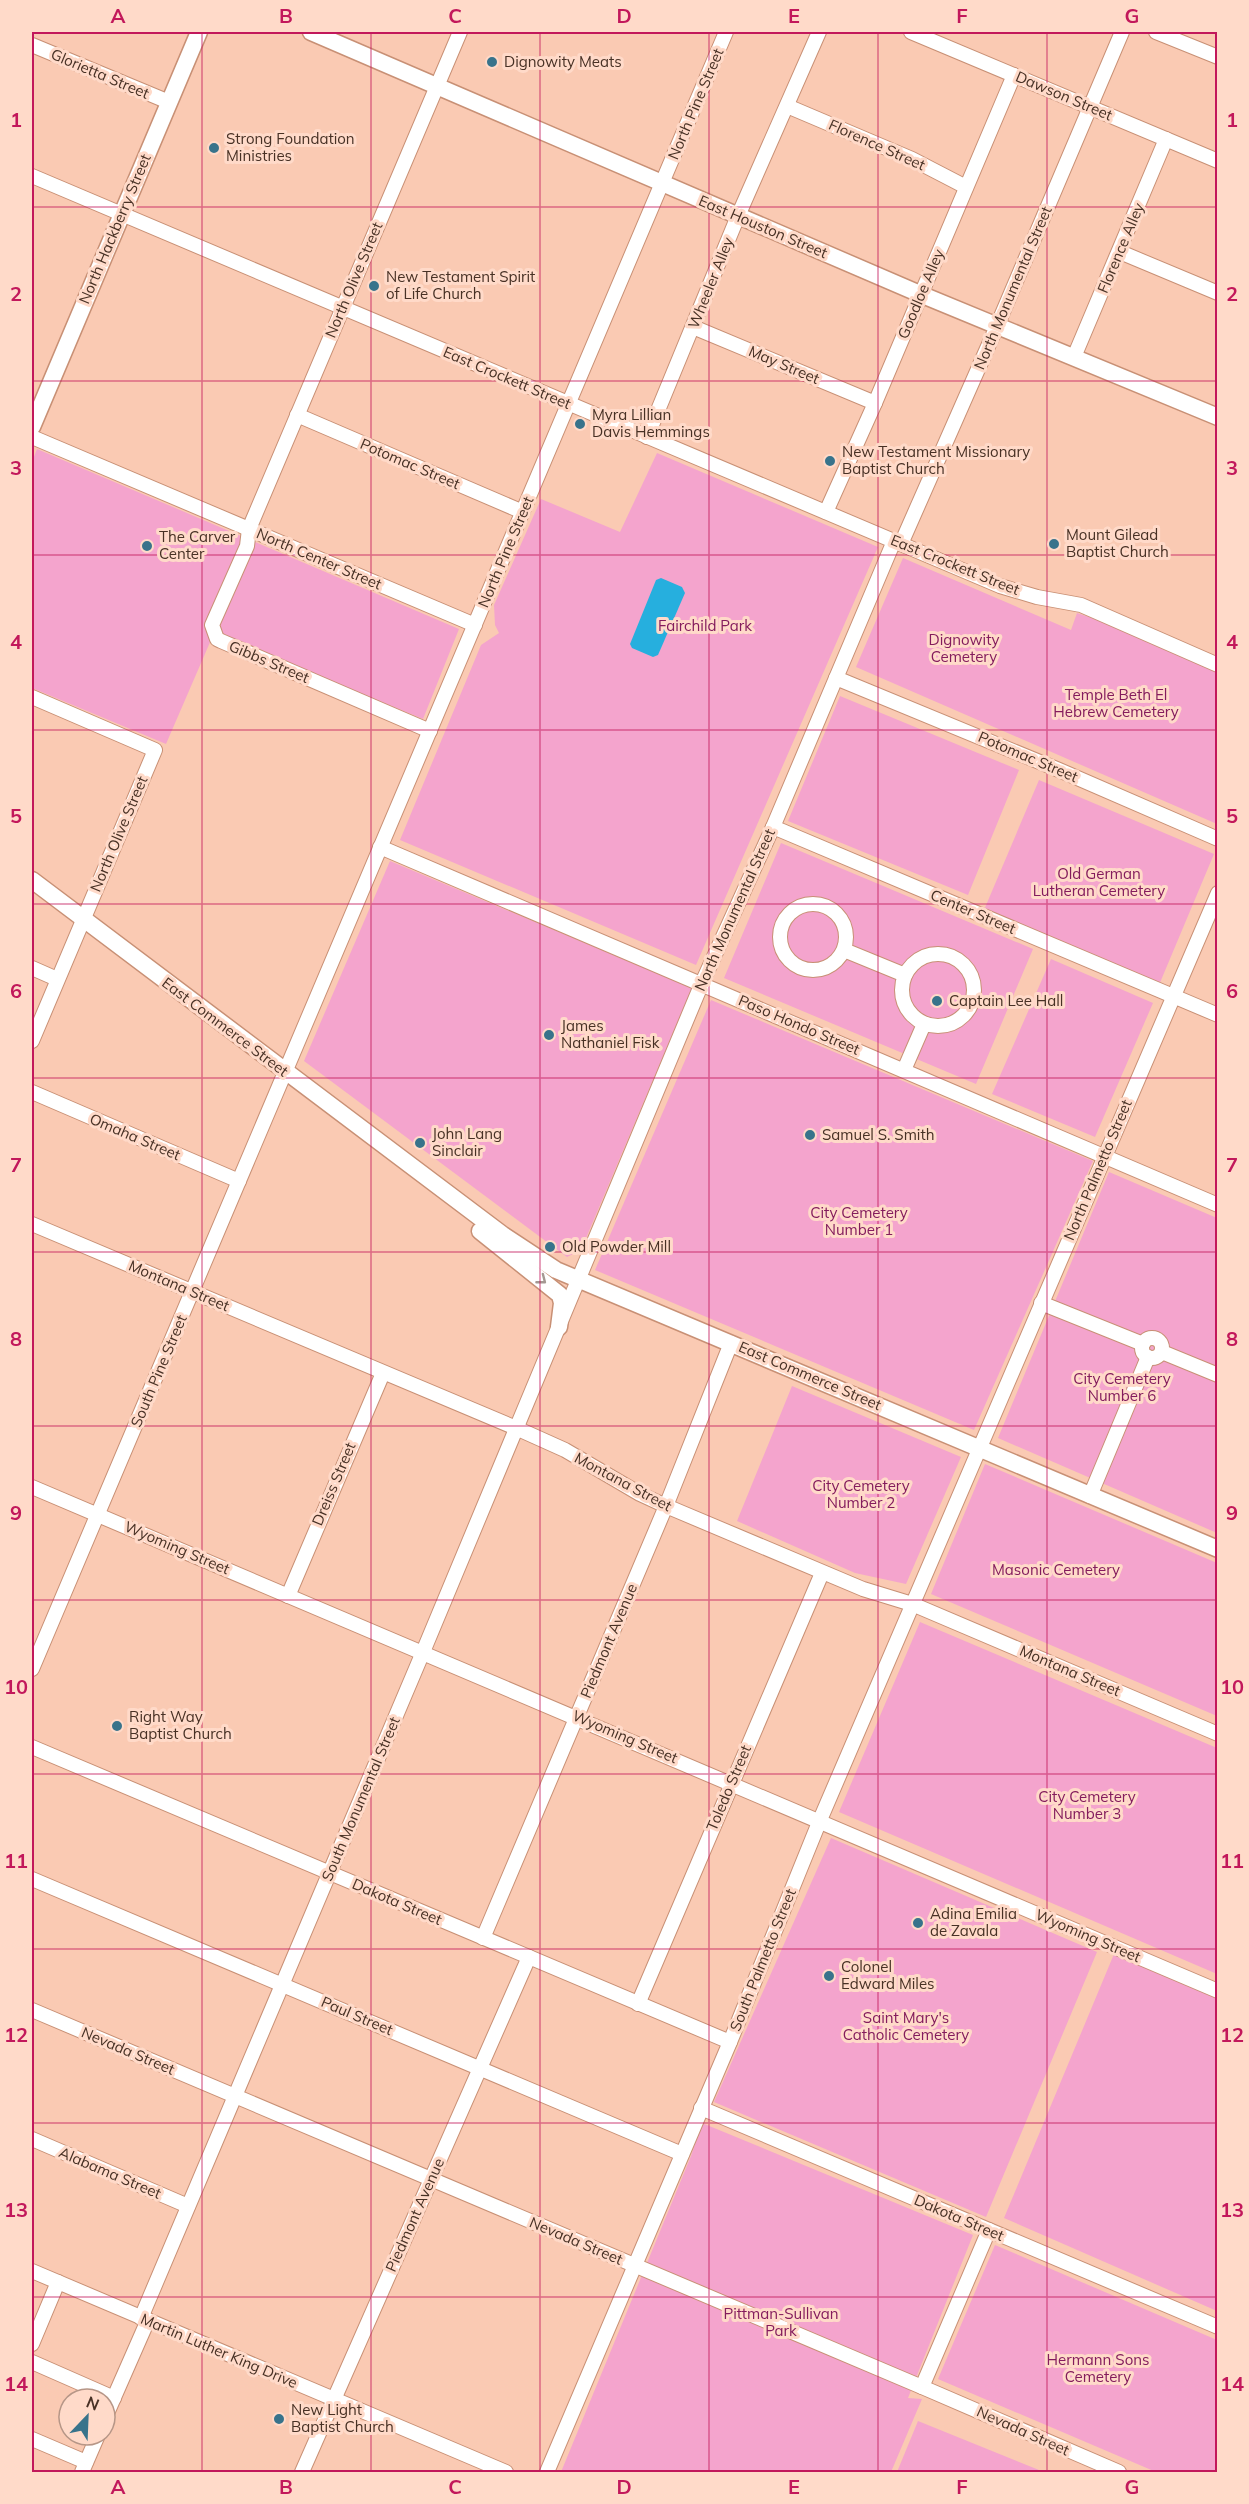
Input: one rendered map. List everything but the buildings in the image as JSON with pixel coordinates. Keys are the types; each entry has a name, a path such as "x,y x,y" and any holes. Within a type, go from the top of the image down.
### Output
{"main road":[{"name":"North Hackberry Street","path":"32,427 199,32"},
{"name":"East Houston Street","path":"311,32 921,294 1218,417"},
{"name":"East Commerce Street","path":"32,880 530,1254 579,1280 1218,1549"},
{"name":"East Commerce Street","path":"419,1172 449,1206 560,1295 562,1303 559,1327"}],"street":[{"name":"North Olive Street","path":"249,529 460,32"},
{"name":"North Pine Street","path":"285,1072 726,32"},
{"name":"Wheeler Alley","path":"648,437 738,216 819,32"},
{"name":"Dawson Street","path":"911,32 1218,161"},
{"name":"North Monumental Street","path":"579,1280 702,983 773,827 897,542 997,326 1122,32"},
{"path":"1156,32 1218,57"},
{"name":"Glorietta Street","path":"32,45 169,102"},
{"name":"Goodloe Alley","path":"826,512 875,403 1014,75"},
{"name":"Florence Street","path":"787,106 912,159 966,187"},
{"name":"Florence Alley","path":"1074,357 1166,139"},
{"name":"East Crockett Street","path":"32,176 1013,591 1081,605 1218,665"},
{"path":"1120,252 1218,293"},
{"name":"May Street","path":"693,327 875,403"},
{"name":"Potomac Street","path":"297,415 523,512"},
{"name":"North Center Street","path":"32,437 475,625"},
{"name":"Gibbs Street","path":"249,529 247,546 212,625 217,639 430,731"},
{"name":"Potomac Street","path":"836,678 1059,770 1218,839"},
{"name":"North Olive Street","path":"32,697 155,750 32,1041"},
{"name":"Center Street","path":"773,827 1218,1015"},
{"name":"Paso Hondo Street","path":"380,847 1218,1204"},
{"name":"North Palmetto Street","path":"979,1448 1218,893"},
{"path":"814,904 825,906 841,919 846,939 844,950 831,965 822,969 802,968 786,955 782,946 782,927 795,910 814,904"},
{"path":"844,950 905,975"},
{"path":"941,954 961,962 972,977 974,996 967,1013 952,1024 943,1026 924,1024 916,1019 904,1004 902,985 905,975 920,959 930,955 941,954"},
{"path":"32,968 57,979"},
{"path":"904,1070 924,1024"},
{"name":"South Pine Street","path":"32,1670 285,1072"},
{"name":"Omaha Street","path":"32,1092 239,1181"},
{"name":"Montana Street","path":"32,1224 516,1428 565,1450 640,1494 666,1506 862,1589 912,1604 1218,1734"},
{"name":"South Monumental Street","path":"117,2390 188,2206 579,1280"},
{"path":"1041,1303 1157,1356 1162,1352 1218,1375"},
{"name":"Piedmont Avenue","path":"483,1938 666,1506 731,1343"},
{"path":"1090,1496 1145,1350"},
{"name":"Dreiss Street","path":"288,1596 383,1373"},
{"name":"South Palmetto Street","path":"547,2472 730,2042 820,1820 979,1448"},
{"name":"Wyoming Street","path":"32,1486 1218,1991"},
{"name":"Toledo Street","path":"638,2004 822,1573"},
{"name":"Dakota Street","path":"32,1747 730,2042"},
{"name":"Paul Street","path":"32,1879 682,2154"},
{"name":"Piedmont Avenue","path":"302,2472 529,1958"},
{"name":"Nevada Street","path":"32,2010 1119,2472"},
{"name":"Dakota Street","path":"701,2108 1218,2327"},
{"name":"Alabama Street","path":"32,2139 188,2206"},
{"path":"922,2387 989,2230"},
{"name":"Martin Luther King Drive","path":"32,2271 506,2472"},
{"path":"32,2344 58,2283"},
{"path":"32,2362 89,2387"},
{"path":"32,2439 84,2467 93,2447"}],"green space":[{"name":"The Carver Center","path":"37,449 459,629 423,719 214,633 166,744 32,688 32,462"},
{"name":"Fairchild Park","path":"657,453 878,547 696,965 400,840 481,645 499,633 495,625 494,605 541,499 620,532"},
{"path":"903,558 1071,630 1077,613 1217,672 1217,824 856,667"},
{"path":"840,696 1019,770 968,895 788,821"},
{"name":"Old German Lutheran Cemetery","path":"1039,780 1214,854 1159,985 984,910"},
{"path":"781,843 1033,949 976,1084 724,978"},
{"path":"390,861 692,988 581,1250 567,1257 304,1061"},
{"path":"1051,959 1153,1003 1095,1137 992,1094"},
{"name":"City Cemetery Number 1","path":"711,1000 1093,1161 974,1430 595,1270"},
{"name":"City Cemetery Number 6","path":"1109,1172 1217,1218 1217,1533 998,1438"},
{"name":"City Cemetery Number 2","path":"792,1386 961,1457 906,1584 855,1573 737,1521"},
{"name":"Masonic Cemetery","path":"985,1464 1217,1563 1217,1716 931,1594"},
{"name":"City Cemetery Number 3","path":"920,1622 1217,1748 1217,1974 839,1812"},
{"name":"Saint Mary's Catholic Cemetery","path":"831,1838 1097,1952 986,2217 714,2102"},
{"path":"1114,1954 1217,1998 1217,2311 1004,2218"},
{"name":"Pittman-Sullivan Park","path":"702,2123 973,2235 908,2398 922,2399 891,2472 561,2472 691,2156"},
{"name":"Hermann Sons Cemetery","path":"995,2245 1217,2340 1217,2472 1156,2472 938,2379"},
{"path":"918,2421 1044,2472 897,2472"}],"water":[{"path":"661,578 682,587 685,593 658,655 653,657 632,648 630,644 656,580"}],"place":[{"name":"Dignowity Meats","path":"492,62"},
{"name":"Strong Foundation Ministries","path":"214,148"},
{"name":"New Testament Spirit of Life Church","path":"374,286"},
{"name":"Myra Lillian Davis Hemmings","path":"580,424"},
{"name":"New Testament Missionary Baptist Church","path":"830,461"},
{"name":"Mount Gilead Baptist Church","path":"1054,544"},
{"name":"The Carver Center","path":"147,546"},
{"name":"Captain Lee Hall","path":"937,1001"},
{"name":"James Nathaniel Fisk","path":"549,1035"},
{"name":"Samuel S. Smith","path":"810,1135"},
{"name":"John Lang Sinclair","path":"420,1143"},
{"name":"Old Powder Mill","path":"550,1247"},
{"name":"Right Way Baptist Church","path":"117,1726"},
{"name":"Adina Emilia de Zavala","path":"918,1923"},
{"name":"Colonel Edward Miles","path":"829,1976"},
{"name":"New Light Baptist Church","path":"279,2419"}],"park label":[{"name":"Dignowity Cemetery","path":"964,648"},
{"name":"Temple Beth El Hebrew Cemetery","path":"1116,704"}]}
